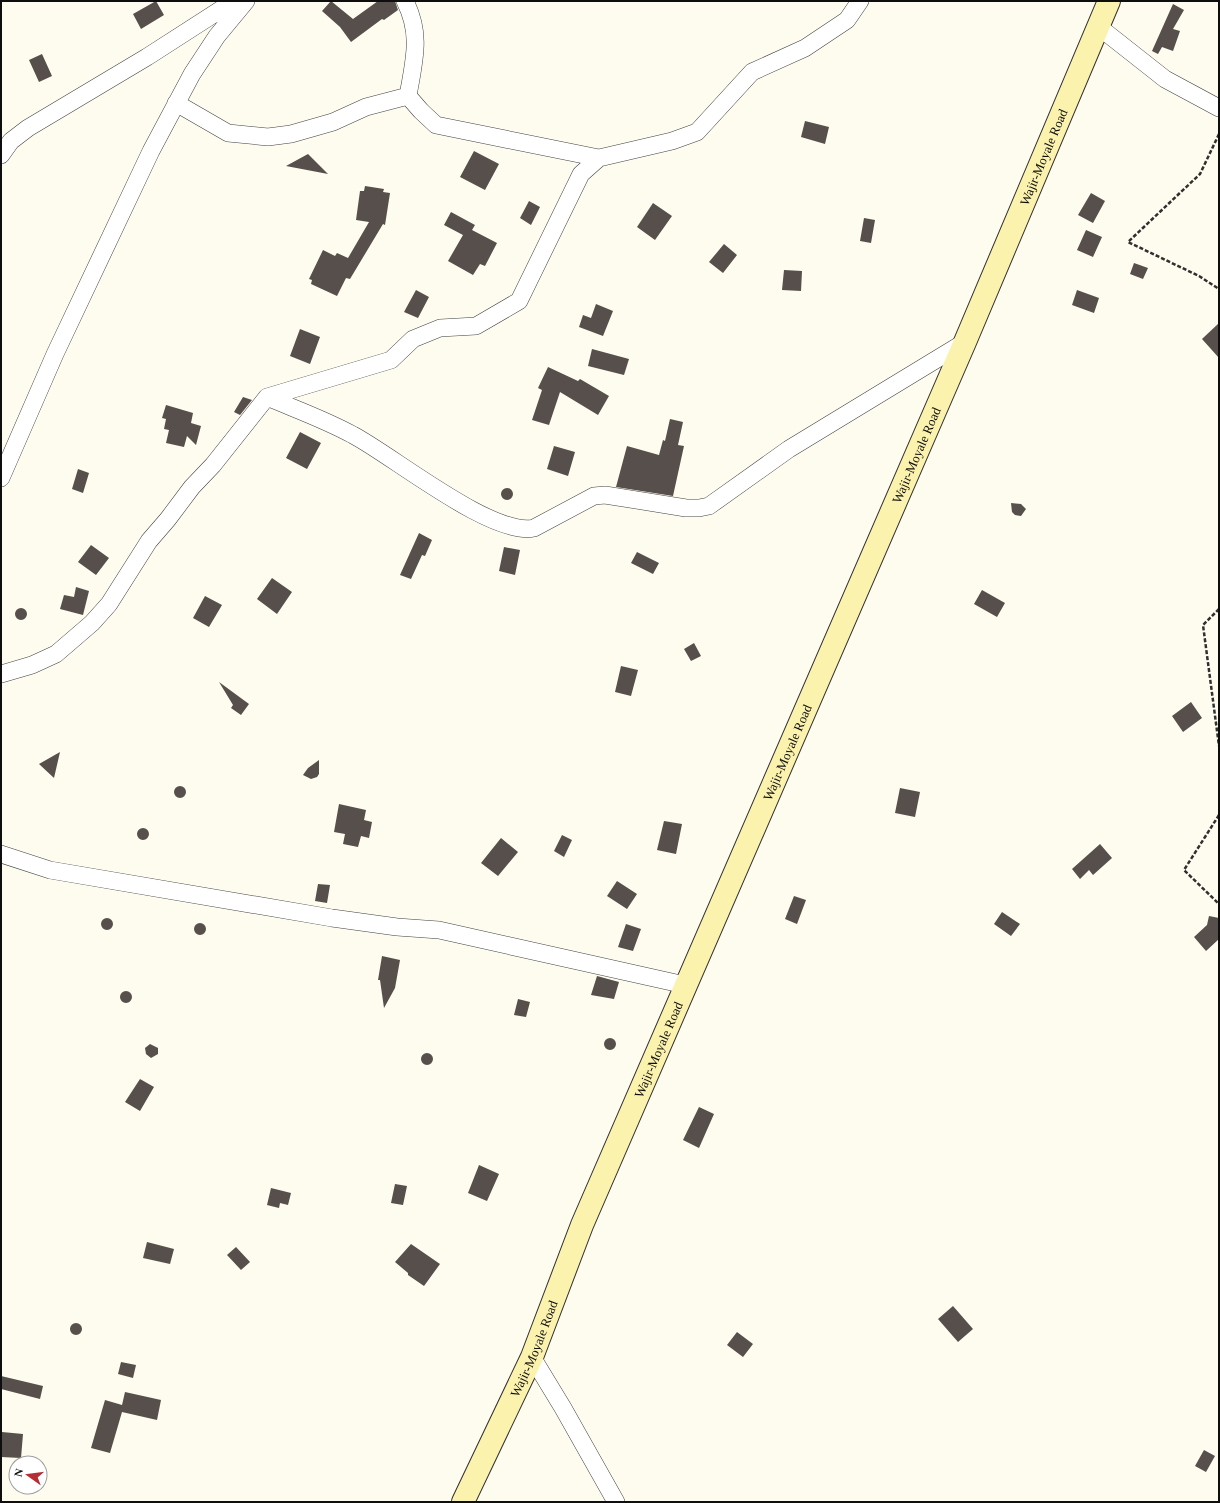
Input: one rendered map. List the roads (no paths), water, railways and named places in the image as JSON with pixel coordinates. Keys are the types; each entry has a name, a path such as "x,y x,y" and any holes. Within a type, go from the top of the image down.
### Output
{"main road":[{"name":"Wajir-Moyale Road","path":"463,1502 532,1357 582,1225 965,342 1109,1"}],"street":[{"path":"1,155 11,141 28,128 147,57 234,1"},
{"path":"1,478 109,236 176,103 217,36 246,1"},
{"path":"405,1 412,16 416,37 408,96 436,125 599,158 672,140 697,132 752,72 804,48 847,20 860,1"},
{"path":"1099,27 1165,79 1219,108"},
{"path":"176,103 228,133 268,137 291,134 333,122 366,107 408,96"},
{"path":"1,674 32,665 56,654 92,623 109,604 149,541 192,487 213,465 267,397 391,360 413,339 440,328 476,326 519,301 582,174 599,158"},
{"path":"267,397 353,435 463,505 514,528 524,530 534,528 594,496 605,495 686,508 709,506 789,449 965,342"},
{"path":"1,854 50,870 332,918 397,927 440,930 685,985"},
{"path":"532,1357 563,1408 616,1502"}]}
